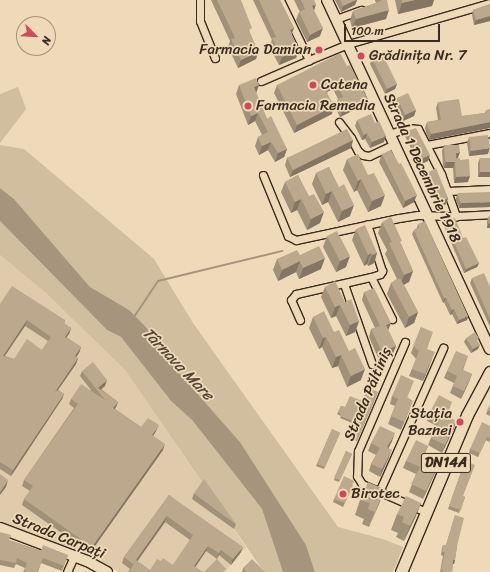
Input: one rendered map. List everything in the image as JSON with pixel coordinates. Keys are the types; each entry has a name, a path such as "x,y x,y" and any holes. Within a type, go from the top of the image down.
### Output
{"main road":[{"name":"Strada 1 Decembrie 1918","path":"327,0 393,145 428,215 490,349"},
{"name":"DN14A","path":"401,572 467,415 490,372"},
{"name":"Strada Carpați","path":"0,528 74,556 107,572"}],"street":[{"path":"200,0 200,21 214,58"},
{"path":"280,0 309,60"},
{"path":"261,81 348,44 490,3"},
{"path":"336,19 364,10"},
{"path":"339,122 362,155 369,156 393,145"},
{"path":"389,134 413,128 418,129 448,191 456,216"},
{"path":"427,145 490,133"},
{"path":"263,175 288,236 291,239 296,240 399,218 428,215 456,216 490,214"},
{"path":"448,191 490,189"},
{"path":"300,320 292,300 293,296 380,274 382,267 367,224"},
{"path":"371,277 392,319"},
{"path":"344,284 372,364"},
{"name":"Strada Păltiniș","path":"405,342 358,451 356,467 359,482 426,512"},
{"path":"379,492 443,348"},
{"path":"67,572 74,556"}],"shaded area":[{"path":"18,87 26,109 0,143 0,94"},
{"path":"0,145 24,149 154,259 193,323 338,527 383,539 403,547 393,572 315,572 306,545 240,442 172,365 146,327 128,310 90,287 14,199 0,188"},
{"path":"0,188 14,199 90,287 129,310 146,327 172,365 240,442 306,545 315,572 283,572 262,509 192,420 171,401 121,337 107,330 0,221"},
{"path":"0,221 107,330 121,337 171,401 192,420 262,509 283,572 264,572 125,370 47,294 0,255"},
{"path":"0,255 47,294 125,370 246,547 225,572 119,572 100,560 0,525"}],"building":[{"path":"217,0 241,0 252,28 249,30 258,52 241,60 231,39 235,38"},
{"path":"259,0 280,0 294,28 290,30 299,50 282,57 272,38 276,37"},
{"path":"301,0 314,0 316,4 312,6 323,28 310,35 299,12 305,9"},
{"path":"340,0 356,0 343,6"},
{"path":"381,0 387,0 389,10 356,19 353,11"},
{"path":"402,0 415,0 402,3"},
{"path":"490,4 490,16 476,20 473,10"},
{"path":"340,53 347,66 350,65 367,98 343,110 338,99 343,97 335,81 324,87 334,106 297,125 277,85"},
{"path":"382,53 397,84 387,89 372,58"},
{"path":"256,78 259,85 254,87 267,119 271,116 287,149 278,153 271,142 262,146 258,137 268,132 258,113 251,116 239,85"},
{"path":"408,93 416,110 405,115 397,98"},
{"path":"459,99 462,116 486,113 486,110 490,109 490,122 431,134 427,122 441,120 438,102"},
{"path":"371,114 375,123 379,121 386,136 372,142 367,133 364,135 357,120"},
{"path":"416,128 430,155 421,159 407,131"},
{"path":"347,129 353,140 293,170 287,158"},
{"path":"488,135 490,148 471,151 469,137"},
{"path":"444,145 459,145 460,152 456,153 456,158 460,158 460,160 469,159 470,176 456,177 455,162 445,161"},
{"path":"391,150 399,164 401,163 417,195 405,201 382,154"},
{"path":"358,154 368,175 374,173 385,195 372,201 361,179 358,181 347,159"},
{"path":"480,158 490,158 490,172 480,172"},
{"path":"329,167 339,187 344,184 354,205 342,211 332,191 326,194 316,173"},
{"path":"436,168 448,198 441,202 427,173"},
{"path":"298,175 309,196 314,194 324,212 311,219 301,199 295,202 285,182"},
{"path":"490,192 490,202 461,203 458,196 458,193"},
{"path":"391,217 413,271 404,275 389,243 392,242 382,222"},
{"path":"455,218 463,238 466,237 479,263 466,269 445,222"},
{"path":"425,221 468,316 459,320 454,309 452,310 446,298 444,298 414,230 420,227 418,224"},
{"path":"365,225 377,253 372,255 371,253 368,255 356,229"},
{"path":"337,231 350,256 340,261 327,236"},
{"path":"319,246 325,258 303,268 300,261 282,270 277,259 297,250 300,255"},
{"path":"484,273 490,287 490,319 472,278"},
{"path":"400,278 418,312 409,317 391,283"},
{"path":"335,281 345,302 351,299 359,321 350,325 340,305 335,307 325,287"},
{"path":"12,286 65,320 65,324 71,328 65,337 81,347 75,356 78,358 55,392 58,390 64,394 13,470 0,462 0,304","holes":["27,320 51,337 42,350 27,339 14,359 3,356"]},
{"path":"374,288 391,323 386,325 396,346 382,352 371,329 380,326 364,292"},
{"path":"324,311 334,332 339,330 349,351 355,348 365,369 351,376 341,355 336,357 326,337 323,338 313,317"},
{"path":"421,327 433,332 427,349 435,352 425,374 412,369 419,351 413,346"},
{"path":"475,332 479,338 477,340 480,345 473,349 466,338"},
{"path":"456,351 468,356 462,370 472,374 464,391 453,386 457,376 447,371"},
{"path":"93,362 107,380 98,388 118,402 113,408 141,427 148,418 159,425 152,435 165,444 92,547 24,499 33,486 24,480 78,404 71,399 81,384 105,400 82,371"},
{"path":"401,375 414,381 407,397 413,401 404,422 391,416 398,399 392,396"},
{"path":"368,387 378,392 357,440 347,435 353,421 340,416 341,414 338,412 341,406 345,407 350,396 362,401"},
{"path":"439,395 452,402 445,415 456,421 445,445 431,438 440,419 429,414"},
{"path":"482,422 490,426 490,438 487,437 480,453 470,449"},
{"path":"380,426 395,433 387,447 392,450 382,469 371,464 380,448 371,443"},
{"path":"332,429 340,433 325,467 317,464"},
{"path":"416,440 428,446 421,460 437,467 426,491 411,484 420,467 406,461"},
{"path":"346,451 352,454 340,480 334,478"},
{"path":"465,461 475,465 463,496 465,497 461,510 449,506"},
{"path":"0,474 8,480 0,492"},
{"name":"Birotec","path":"344,476 354,481 345,503 334,499"},
{"path":"204,479 236,524 194,493"},
{"path":"368,482 384,489 375,512 368,509 370,503 360,500"},
{"path":"169,495 243,547 233,559 221,550 219,553 208,546 194,566 203,572 129,572 135,562 133,564 124,557","holes":["167,516 193,535 173,565 163,558 161,561 157,559 150,570 136,560"]},
{"path":"406,496 421,503 410,526 402,522 404,517 397,514"},
{"path":"455,515 464,518 455,560 453,560 452,572 443,572 443,570 441,570 445,552 442,552 443,545 446,545"},
{"path":"0,532 11,535 9,540 41,551 43,545 68,555 64,566 43,558 37,572 27,572 24,571 27,563 17,558 16,563 0,560"},
{"path":"217,559 226,569 223,572 204,572"},
{"path":"252,559 265,572 247,572 243,568"}],"waterway":[{"path":"134,317 158,281 282,251"}],"place":[{"name":"Farmacia Damian","path":"319,50"},
{"name":"Grădinița Nr. 7","path":"361,56"},
{"name":"Catena","path":"313,85"},
{"name":"Farmacia Remedia","path":"248,106"},
{"name":"Stația Baznei","path":"460,422"},
{"name":"Birotec","path":"343,494"}],"water label":[{"name":"Târnava Mare","path":"178,364"}]}
